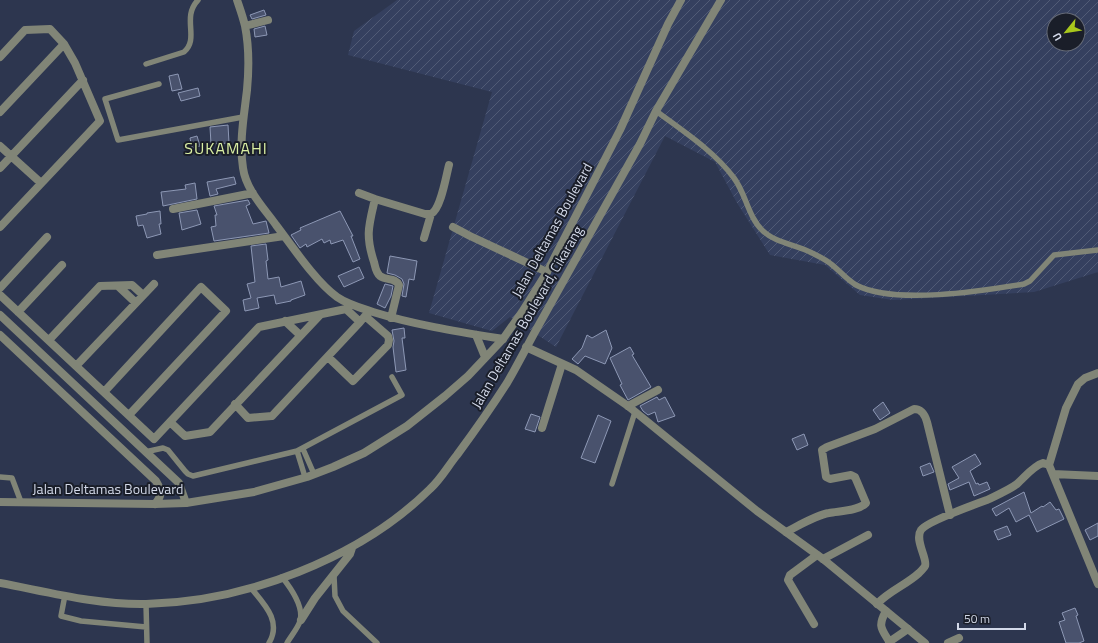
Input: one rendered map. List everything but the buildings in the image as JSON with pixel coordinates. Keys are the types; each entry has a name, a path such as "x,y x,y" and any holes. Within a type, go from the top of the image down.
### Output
{"street":[{"path":"237,0 245,26 248,65 247,89 243,117 243,169 246,181 253,193 284,236 317,277 337,297 354,306 391,318 503,339"},
{"name":"Jalan Deltamas Boulevard","path":"0,502 186,503 254,492 305,478 364,453 407,426 445,396 503,339 547,272 620,130 668,24 681,0"},
{"name":"Jalan Deltamas Boulevard, Cikarang","path":"0,583 104,601 146,604 208,598 251,588 316,565 352,548 386,526 407,510 442,476 475,431 507,382 640,144 656,111 721,0"},
{"path":"245,26 268,20"},
{"path":"0,57 25,30 50,29 64,44 83,80 100,121 0,227"},
{"path":"0,112 64,44"},
{"path":"0,168 83,80"},
{"path":"0,146 41,183"},
{"path":"424,238 431,214 435,210 442,192 449,165"},
{"path":"173,209 253,193"},
{"path":"359,193 375,199 431,214"},
{"path":"375,199 369,227 369,247 379,274 383,277 398,282 399,285 391,318"},
{"path":"453,227 547,272"},
{"path":"157,255 284,236"},
{"path":"0,288 47,238"},
{"path":"18,312 62,265"},
{"path":"76,366 154,284"},
{"path":"48,340 100,286 132,285 144,295"},
{"path":"118,286 136,303"},
{"path":"104,392 201,287 226,311 129,415"},
{"path":"0,295 154,439 258,327 346,309 360,322"},
{"path":"0,308 7,301"},
{"path":"170,422 185,436 210,432 320,314"},
{"path":"0,315 178,483 186,503"},
{"path":"235,404 248,418 272,416 365,316 388,336 388,344 353,381 328,356"},
{"path":"285,322 300,335"},
{"path":"0,335 156,481 161,492 160,497 155,504"},
{"path":"476,335 485,357"},
{"path":"526,347 587,376 628,406 735,493 820,557 925,643"},
{"path":"542,428 562,364"},
{"path":"1049,466 1066,408 1078,384 1085,378 1098,373"},
{"path":"62,393 72,383"},
{"path":"628,406 658,390"},
{"path":"786,532 828,513 864,506 866,503 855,477 851,474 830,479 826,477 822,450 826,447 875,429 914,409 921,410 927,422 950,514"},
{"path":"877,604 910,582 925,567 919,542 921,529 950,514 989,499 1010,488 1043,463 1049,466 1053,474 1097,579"},
{"path":"1053,474 1098,476"},
{"path":"814,624 788,580 790,575 820,557 868,535"},
{"path":"301,620 315,598 350,554 352,548"},
{"path":"886,611 881,620 881,626 890,643 908,629"},
{"path":"948,643 959,638"}],"lane":[{"path":"146,64 184,52 189,48 191,43 190,14 192,7 198,0"},
{"path":"160,84 105,98 118,140 243,117"},
{"path":"656,111 717,158 735,178 753,217 763,231 783,242 807,250 829,262 856,285 878,293 916,295 969,292 1024,284 1030,281 1054,255 1098,250"},
{"path":"145,452 163,448 168,450 185,471 193,476 300,450 402,396 392,377"},
{"path":"612,484 636,412"},
{"path":"300,450 314,474"},
{"path":"300,450 305,478"},
{"path":"0,476 12,478 21,502"},
{"path":"334,576 335,596 343,611 377,643"},
{"path":"282,578 294,595 300,610 301,620 287,643"},
{"path":"251,588 271,614 274,626 272,638 269,643"},
{"path":"65,595 61,616 81,621 146,627"},
{"path":"146,604 147,643"}],"shaded area":[{"path":"397,0 1098,0 1098,272 1034,292 893,300 860,295 825,265 770,255 737,203 715,162 665,136 556,347 510,317 492,331 429,313 492,92 348,55 354,31"}],"district":[{"name":"SUKAMAHI","path":"226,148"}]}
